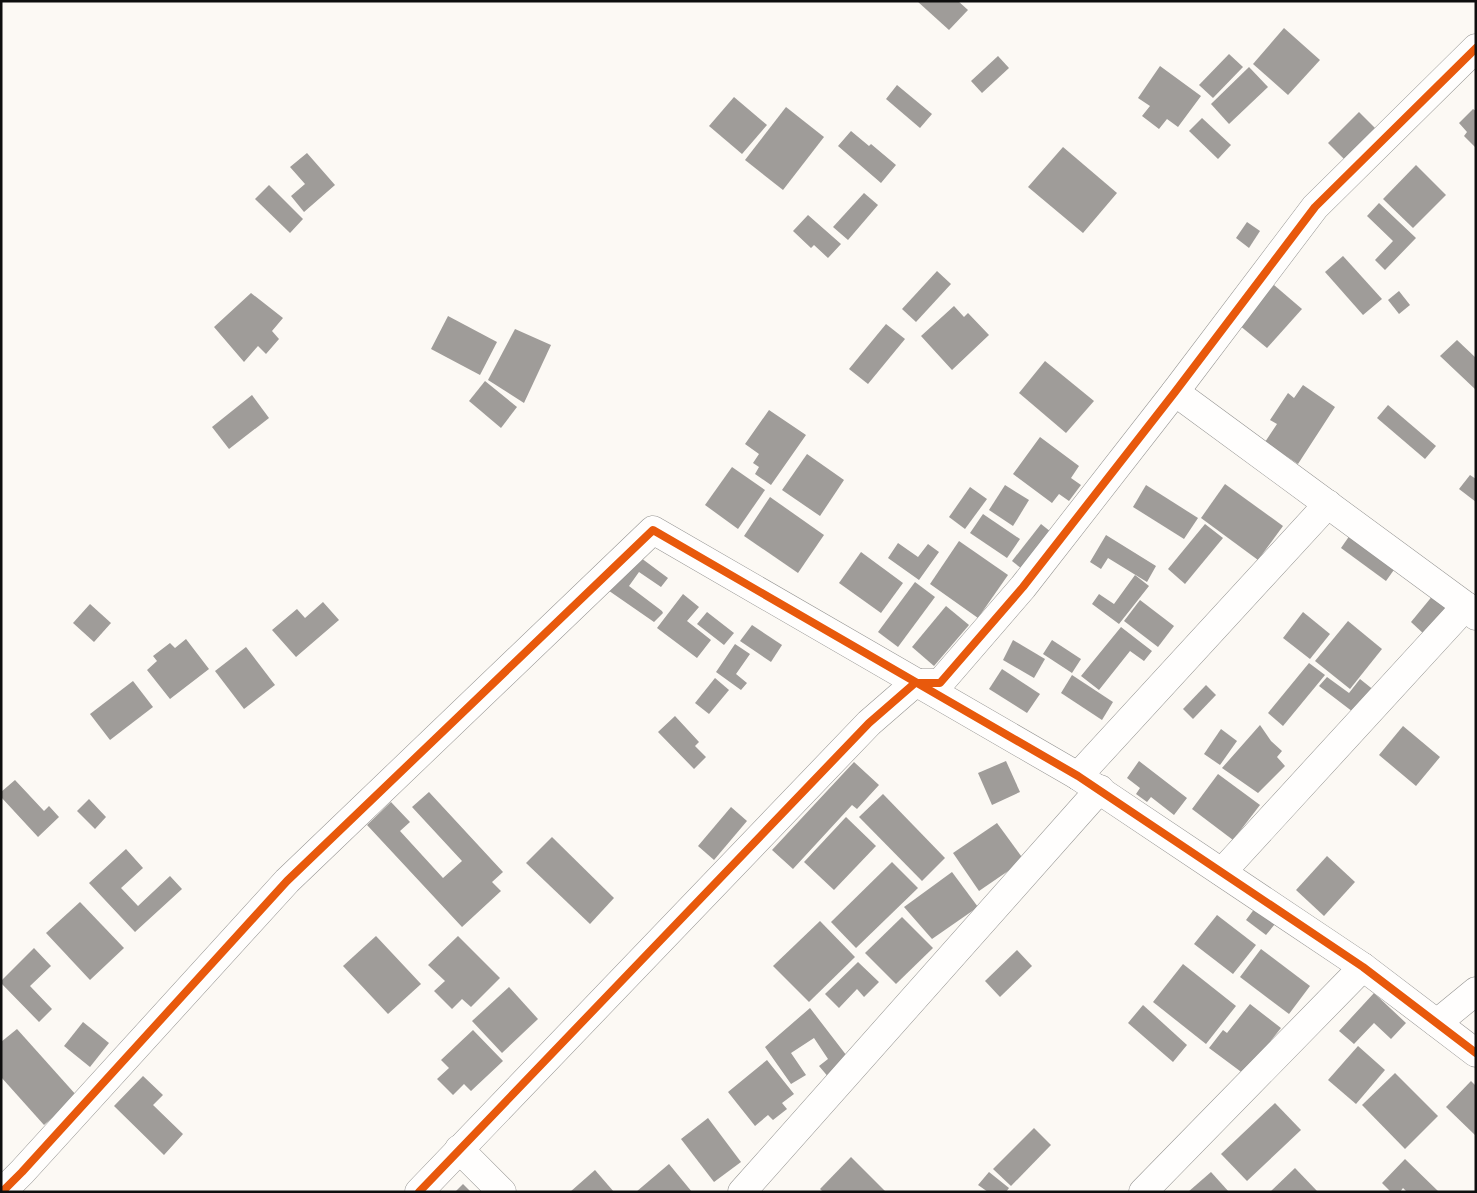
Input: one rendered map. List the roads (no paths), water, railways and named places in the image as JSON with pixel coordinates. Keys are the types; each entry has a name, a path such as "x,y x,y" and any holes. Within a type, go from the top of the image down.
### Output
{"street":[{"path":"419,1192 869,723 915,682 940,683 947,676 1023,587 1175,392 1315,207 1476,48"},
{"path":"1175,392 1471,611 1222,872"},
{"path":"742,1192 1089,782 1328,504"},
{"path":"2,1192 287,881 653,530 1089,782 1363,967 1476,1053"},
{"path":"1144,1192 1363,967"},
{"path":"1437,1023 1476,992"},
{"path":"459,1149 502,1192"}]}
